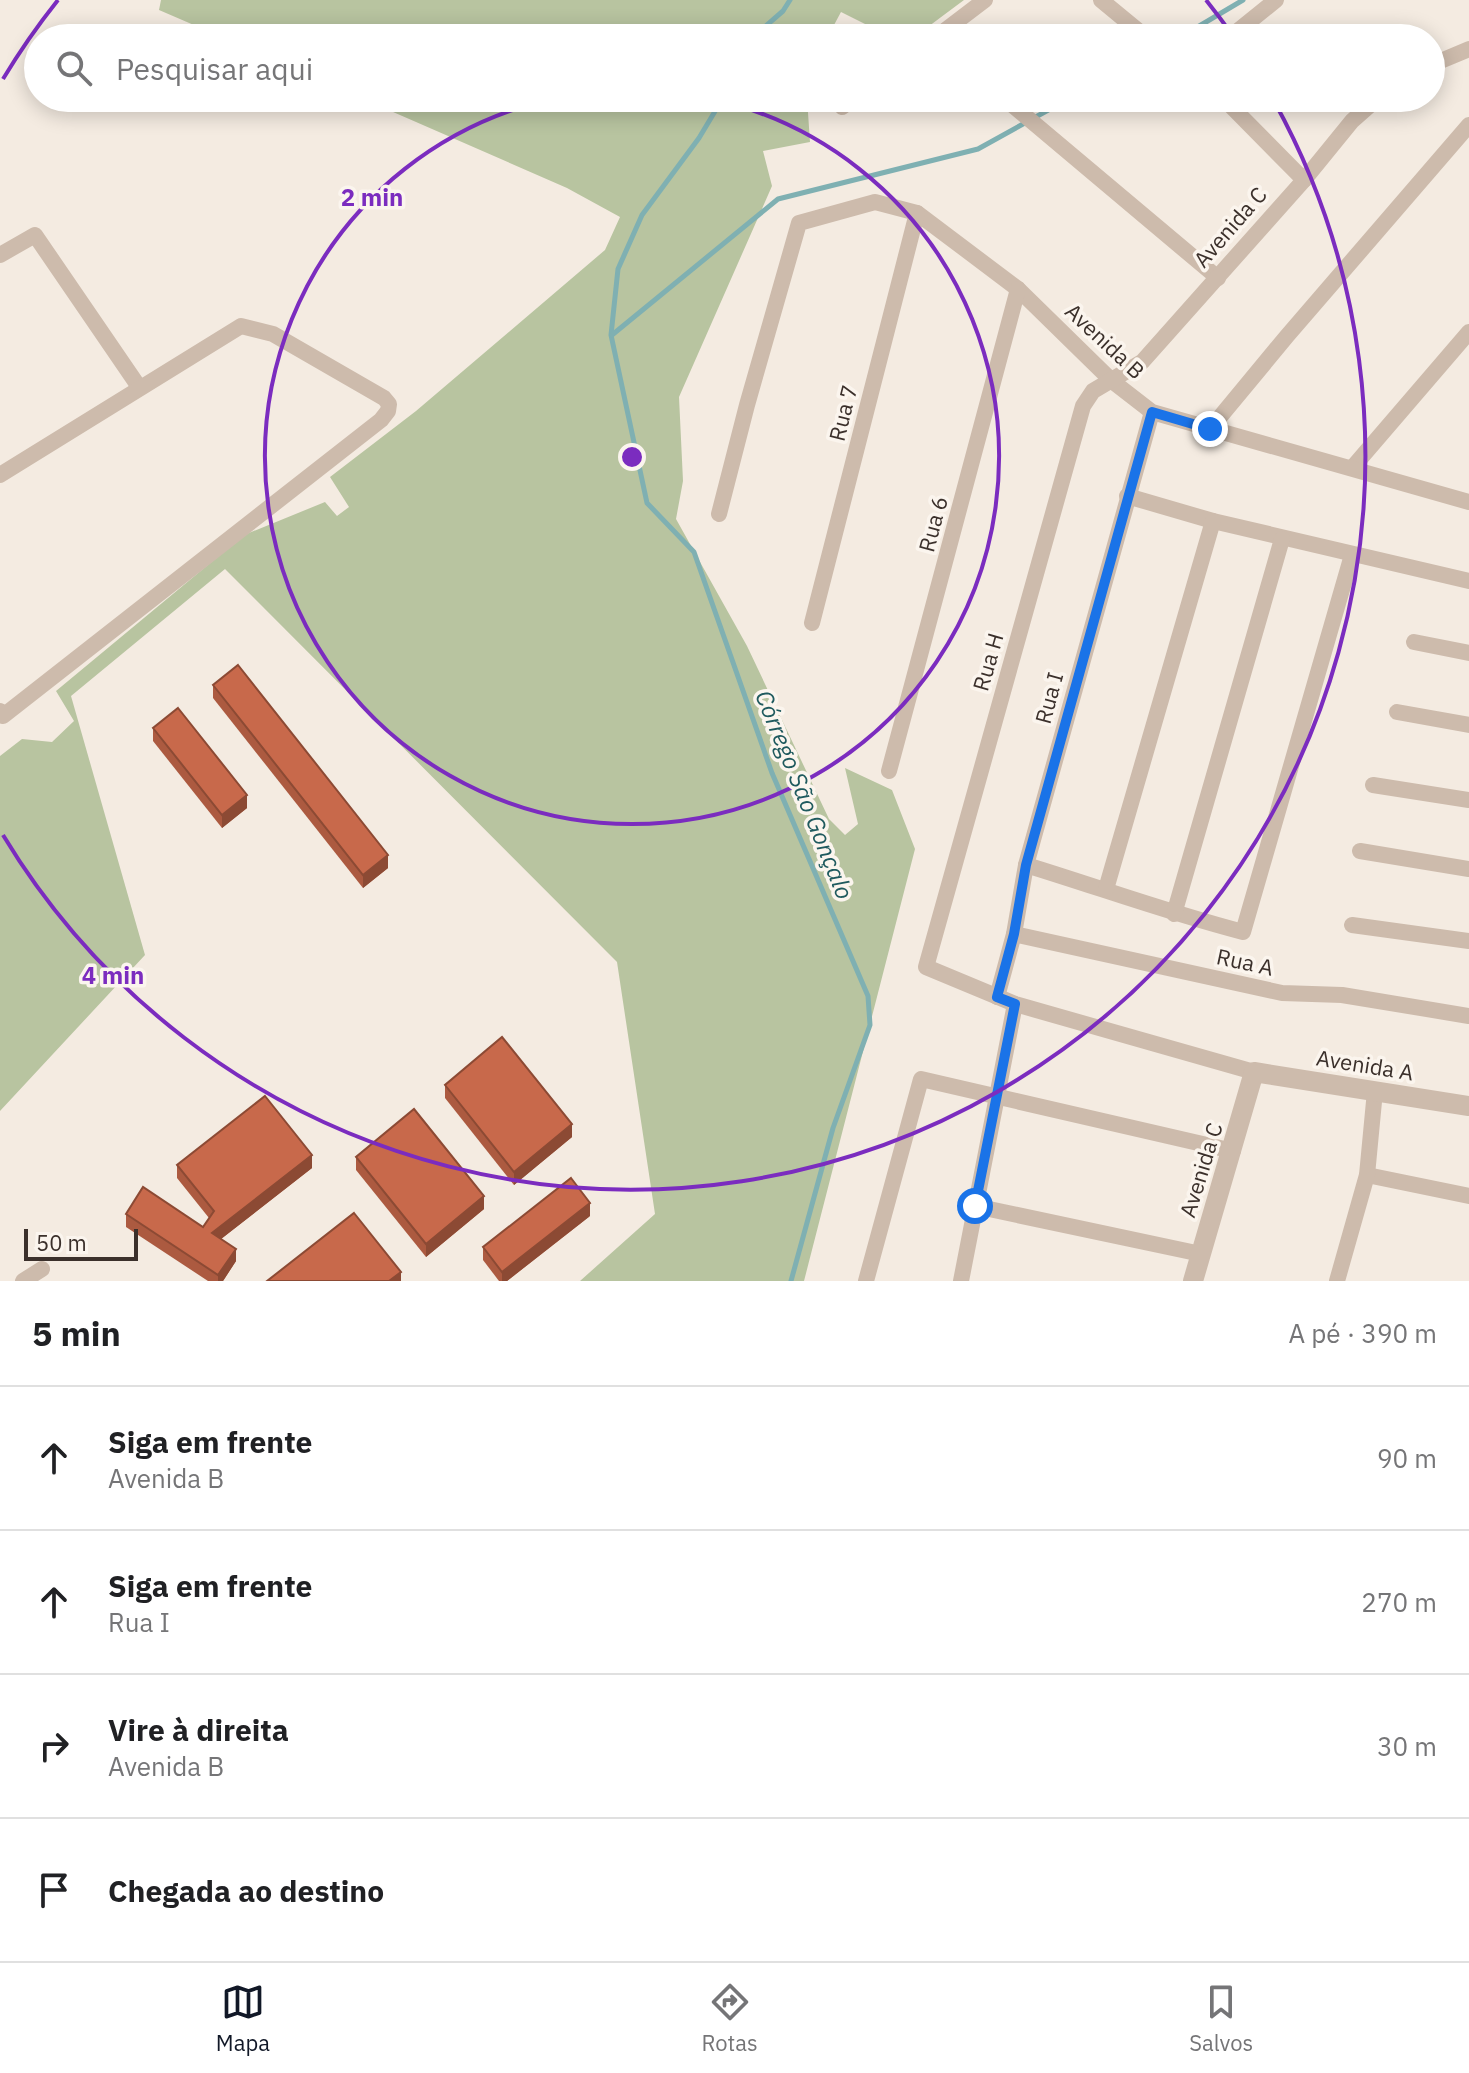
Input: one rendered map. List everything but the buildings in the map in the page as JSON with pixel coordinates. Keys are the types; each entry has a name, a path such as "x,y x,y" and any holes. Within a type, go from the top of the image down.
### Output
{"street":[{"path":"953,24 985,0"},
{"path":"1101,0 1130,24"},
{"path":"1246,24 1276,0"},
{"path":"1445,59 1469,49"},
{"path":"1021,112 1218,278"},
{"path":"1237,112 1304,180"},
{"name":"Avenida C","path":"1112,381 1142,362 1362,112"},
{"path":"1210,429 1469,125"},
{"name":"Avenida B","path":"719,514 799,223 875,202 917,213 1018,289 1112,381 1152,412 1469,502"},
{"name":"Rua 7","path":"812,623 917,213"},
{"path":"0,255 35,235 139,387"},
{"name":"Rua 6","path":"889,771 1018,289"},
{"path":"0,475 241,326 273,334 384,398 389,404 381,420 2,714"},
{"path":"1353,467 1469,332"},
{"name":"Rua H","path":"997,997 926,967 1083,406 1093,391 1112,381"},
{"name":"Rua I","path":"997,997 1014,934 1026,865 1152,412"},
{"path":"1127,496 1282,539 1469,581"},
{"path":"1106,889 1213,521"},
{"path":"1174,914 1282,539"},
{"path":"1026,865 1174,914 1243,932 1352,555"},
{"path":"1414,642 1469,653"},
{"path":"1397,712 1469,725"},
{"path":"1373,785 1469,800"},
{"path":"1360,851 1469,869"},
{"path":"1352,925 1469,941"},
{"name":"Rua A","path":"1014,934 1282,993 1342,995 1469,1016"},
{"path":"997,997 1254,1072"},
{"path":"961,1281 1015,1004"},
{"name":"Avenida C","path":"1193,1281 1254,1072"},
{"name":"Avenida A","path":"1254,1072 1469,1106"},
{"path":"866,1281 921,1079 1233,1151"},
{"path":"1337,1281 1367,1175 1375,1091"},
{"path":"1367,1175 1469,1196"},
{"path":"975,1206 1201,1254"},
{"path":"23,1281 42,1269"}],"green space":[{"path":"161,0 964,0 932,24 865,24 841,12 835,24 192,24 159,10"},
{"path":"393,112 808,112 810,142 763,151 772,186 679,397 683,481 676,519 747,646 829,819 845,835 858,824 845,768 892,790 915,849 804,1281 580,1281 655,1214 617,962 225,569 71,696 145,955 0,1111 0,756 22,739 52,742 74,721 56,691 244,535 325,502 337,516 349,507 330,477 416,411 605,250 620,217 567,188"}],"waterway":[{"path":"768,24 790,0"},
{"path":"1203,24 1243,0"},
{"name":"Córrego São Gonçalo","path":"715,112 642,215 618,269 611,335 647,503 694,552 772,773 868,996 870,1025 833,1128 791,1281"},
{"path":"612,335 778,199 978,149 1045,112"}],"route":[{"path":"975,1206 1015,1004 997,997 1014,934 1026,865 1152,412 1210,429"}]}
